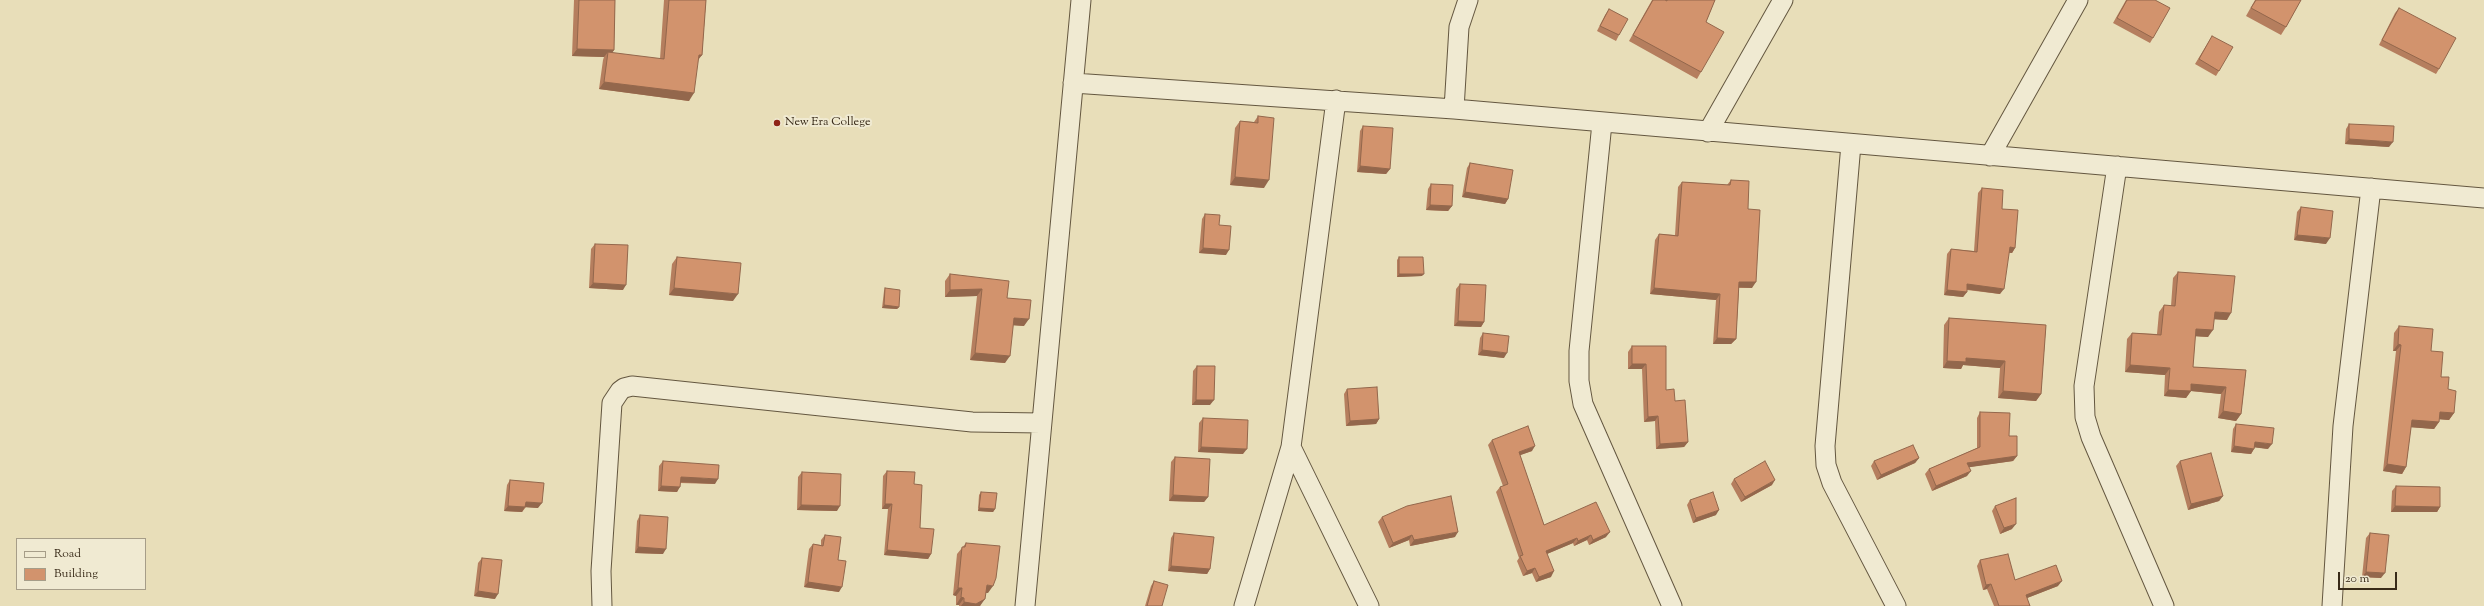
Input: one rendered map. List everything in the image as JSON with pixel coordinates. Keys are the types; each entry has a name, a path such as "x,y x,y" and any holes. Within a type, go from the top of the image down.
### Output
{"street":[{"path":"1024,606 1081,0"},
{"path":"1454,109 1459,27 1468,0"},
{"path":"1708,132 1783,0"},
{"path":"1990,156 2078,0"},
{"path":"1074,83 1454,109 1602,123 2484,198"},
{"path":"1244,606 1291,446 1336,100"},
{"path":"1602,123 1579,351 1579,381 1583,404 1672,606"},
{"path":"1851,144 1825,446 1826,465 1832,483 1896,606"},
{"path":"2117,166 2084,386 2086,416 2091,437 2164,606"},
{"path":"2332,606 2343,426 2370,188"},
{"path":"602,606 601,571 612,403 620,391 624,388 640,387 972,422 1041,423"},
{"path":"1291,446 1369,606"}],"building":[{"path":"579,0 615,0 614,50 577,49"},
{"path":"669,0 706,0 702,55 699,55 694,93 604,82 608,52 664,59"},
{"path":"1653,0 1715,0 1706,22 1724,32 1701,72 1633,35"},
{"path":"2127,0 2155,0 2170,8 2153,38 2117,18"},
{"path":"2256,0 2301,0 2286,27 2251,8"},
{"path":"2399,8 2456,38 2439,69 2382,40"},
{"path":"1609,9 1628,19 1619,35 1600,26"},
{"path":"2212,36 2233,47 2219,71 2199,59"},
{"path":"1258,116 1274,118 1269,180 1235,177 1240,121 1258,123"},
{"path":"2349,124 2394,126 2393,142 2349,139"},
{"path":"1363,126 1393,128 1390,169 1360,166"},
{"path":"1470,163 1513,170 1508,199 1465,192"},
{"path":"1731,180 1749,181 1748,209 1760,210 1756,282 1739,282 1736,339 1717,338 1720,294 1654,288 1659,234 1678,236 1682,182 1730,185"},
{"path":"1431,184 1453,185 1452,206 1430,205"},
{"path":"1982,188 2003,190 2002,209 2018,210 2015,248 2010,247 2004,289 1967,284 1967,292 1947,290 1951,249 1977,252"},
{"path":"2301,207 2333,211 2330,238 2297,235"},
{"path":"1205,214 1220,215 1219,225 1231,226 1229,250 1203,248"},
{"path":"595,244 628,245 626,285 593,283"},
{"path":"677,257 741,263 738,294 674,288"},
{"path":"1399,257 1423,257 1424,274 1399,274"},
{"path":"2178,272 2235,276 2231,313 2215,312 2213,330 2196,329 2193,367 2246,370 2241,414 2223,411 2226,387 2191,384 2191,391 2168,390 2170,368 2130,365 2132,333 2161,335 2164,305 2175,306"},
{"path":"950,274 1009,281 1007,298 1031,300 1029,319 1014,318 1010,356 975,353 982,289 950,290"},
{"path":"1460,284 1486,285 1484,322 1458,321"},
{"path":"885,288 900,290 899,307 884,305"},
{"path":"1949,318 2046,325 2041,394 2003,391 2005,361 1966,358 1966,362 1947,361"},
{"path":"2399,326 2433,329 2431,351 2443,352 2441,377 2449,377 2448,389 2456,391 2454,413 2440,412 2439,422 2412,420 2406,467 2387,464 2401,345 2398,344"},
{"path":"1483,333 1509,336 1507,353 1482,350"},
{"path":"1632,346 1666,346 1666,390 1674,389 1675,401 1685,400 1688,442 1660,444 1658,416 1648,417 1646,364 1632,364"},
{"path":"1197,366 1215,366 1214,400 1196,400"},
{"path":"1377,387 1379,419 1350,421 1347,389"},
{"path":"1980,412 2010,413 2009,436 2017,436 2017,456 1967,463 1971,471 1936,486 1929,469 1980,447"},
{"path":"1203,418 1248,420 1247,449 1201,447"},
{"path":"2236,424 2274,428 2272,444 2255,442 2254,449 2234,446"},
{"path":"1528,426 1535,446 1519,452 1544,525 1596,502 1610,532 1593,540 1591,535 1578,541 1577,538 1546,551 1554,571 1539,577 1535,568 1527,571 1520,556 1523,555 1500,487 1508,484 1492,440"},
{"path":"1913,445 1919,458 1881,475 1874,461"},
{"path":"2211,453 2223,496 2191,504 2180,461"},
{"path":"1175,457 1210,459 1208,497 1173,495"},
{"path":"663,461 719,465 718,479 681,477 680,487 661,486"},
{"path":"1765,461 1775,480 1745,497 1734,479"},
{"path":"887,471 915,472 914,484 922,485 920,528 934,529 931,554 887,550 892,504 885,504"},
{"path":"802,472 841,474 840,506 801,505"},
{"path":"510,480 544,483 542,503 526,502 525,507 508,506"},
{"path":"2396,486 2440,487 2440,507 2395,506"},
{"path":"981,492 997,493 995,509 979,508"},
{"path":"1713,492 1719,510 1696,518 1690,500"},
{"path":"1451,496 1458,532 1414,540 1412,535 1393,543 1382,517 1407,506"},
{"path":"2016,498 2016,524 2004,528 1995,506"},
{"path":"640,515 668,517 666,549 638,547"},
{"path":"1174,533 1214,537 1210,569 1171,566"},
{"path":"2370,533 2389,535 2385,573 2366,572"},
{"path":"825,535 841,537 838,560 846,561 842,587 808,582 813,544 823,546"},
{"path":"966,543 1000,546 996,578 993,586 987,585 985,599 976,604 964,602 964,598 961,597 962,588 958,588 962,547 965,547"},
{"path":"2008,554 2015,580 2056,565 2062,581 2026,595 2030,606 1999,606 1991,584 1986,585 1980,560"},
{"path":"482,558 502,560 498,594 478,591"},
{"path":"1154,581 1168,585 1162,606 1147,606"}],"place":[{"name":"New Era College","path":"777,123"}]}
